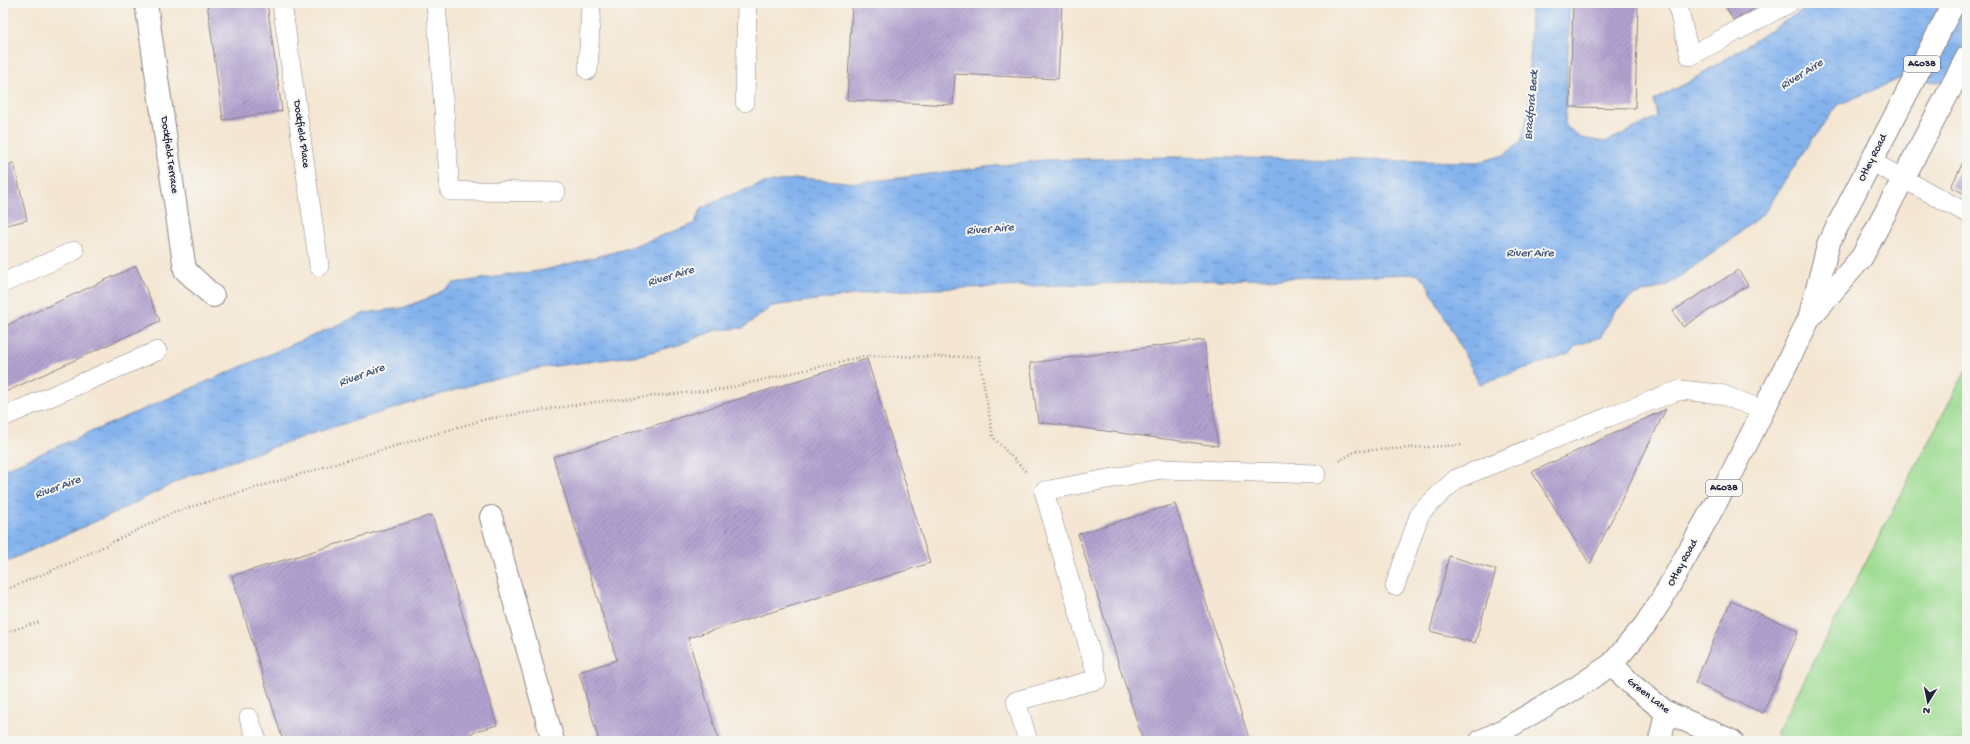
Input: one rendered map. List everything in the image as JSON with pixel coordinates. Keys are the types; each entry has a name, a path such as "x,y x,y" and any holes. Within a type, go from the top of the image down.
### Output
{"main road":[{"name":"Dockfield Terrace","path":"146,3 185,270 212,296"},
{"name":"Otley Road","path":"1481,741 1579,686 1612,664 1645,625 1662,599 1728,481 1809,319 1829,242 1954,3"},
{"name":"Otley Road","path":"1809,319 1862,257 1967,57"},
{"path":"491,517 553,741"},
{"name":"Green Lane","path":"1612,664 1632,685 1666,712 1732,741"},
{"path":"1660,741 1666,712"}],"lane":[{"name":"Dockfield Place","path":"282,3 319,266"},
{"path":"436,3 450,191 556,192"},
{"path":"588,70 591,3"},
{"path":"745,102 747,3"},
{"path":"1677,3 1690,56 1789,3"},
{"path":"1872,162 1967,213"},
{"path":"3,283 74,250"},
{"path":"3,417 157,351"},
{"path":"1395,586 1420,513 1456,479 1608,417 1680,390 1720,394 1763,410"},
{"path":"1028,741 1016,701 1098,679 1044,491 1161,469 1316,474"},
{"path":"249,718 257,741"}],"path":[{"path":"3,591 74,561 174,512 486,419 595,402 724,389 865,356 978,357 993,437 1044,491"},
{"path":"1316,474 1356,451 1471,445"},
{"path":"3,633 39,622"}],"green space":[{"path":"1967,368 1967,741 1791,741 1776,734"}],"water":[{"name":"River Aire","path":"1531,3 1570,3 1565,125 1581,138 1606,142 1657,117 1654,100 1687,83 1814,3 1967,3 1967,84 1899,79 1838,105 1804,151 1765,212 1723,246 1666,286 1633,296 1614,312 1601,337 1575,346 1570,353 1480,384 1425,280 1417,274 876,292 772,306 743,328 716,330 678,345 640,355 540,368 481,382 317,432 186,477 119,511 3,563 3,470 365,313 402,308 434,296 454,283 545,270 622,250 694,224 701,209 725,197 764,183 803,178 857,183 1044,160 1173,157 1480,162 1504,155 1521,142 1529,107"}],"building":[{"path":"207,3 267,3 282,111 223,120"},
{"path":"852,3 1062,3 1058,79 955,74 953,105 847,100"},
{"path":"1573,3 1638,3 1635,108 1570,107"},
{"path":"1724,3 1765,3 1733,20"},
{"path":"1967,154 1967,195 1951,187"},
{"path":"14,163 27,220 3,226 3,166"},
{"path":"136,266 160,321 3,393 3,327"},
{"path":"1738,270 1748,285 1683,327 1673,311"},
{"path":"1204,340 1218,446 1038,422 1030,363"},
{"path":"867,359 930,563 688,638 719,741 599,741 579,672 617,660 553,457"},
{"path":"1666,409 1590,564 1532,472"},
{"path":"1175,504 1249,741 1143,741 1078,534"},
{"path":"432,515 497,725 471,733 473,741 283,741 232,576"},
{"path":"1449,556 1496,570 1475,643 1430,631"},
{"path":"1731,601 1799,631 1763,713 1695,683"}],"water label":[{"name":"Bradford Beck","path":"1532,105"}]}
